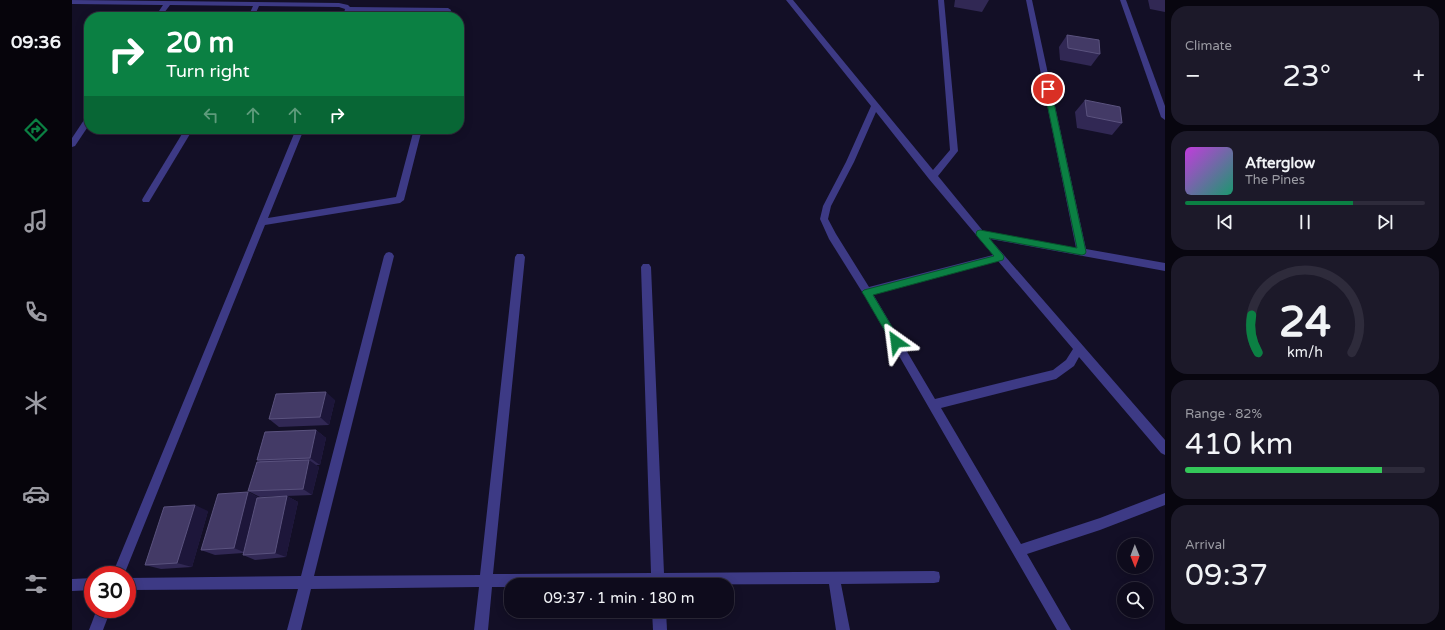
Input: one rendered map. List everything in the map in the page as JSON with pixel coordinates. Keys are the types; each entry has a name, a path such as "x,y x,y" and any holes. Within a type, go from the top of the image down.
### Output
{"street":[{"path":"789,0 932,177 1165,449"},
{"path":"932,177 954,152 941,0"},
{"path":"1029,0 1082,252"},
{"path":"1123,0 1165,117"},
{"path":"72,2 339,5 346,6 348,9 448,10 447,12"},
{"path":"162,12 168,3"},
{"path":"253,12 257,4"},
{"path":"875,106 850,162 827,206 824,219 832,236 867,292 1064,630"},
{"path":"72,144 84,126"},
{"path":"146,200 186,134"},
{"path":"122,566 298,134"},
{"path":"262,222 400,200 417,134"},
{"path":"980,234 1165,267"},
{"path":"294,630 389,256"},
{"path":"481,630 520,257"},
{"path":"867,292 1000,257"},
{"path":"646,266 658,578"},
{"path":"933,405 1056,374 1070,363 1078,348"},
{"path":"1017,551 1100,524 1165,499"},
{"path":"734,580 934,577"},
{"path":"834,578 843,630"},
{"path":"136,584 504,581"},
{"path":"72,585 84,584"},
{"path":"96,630 101,618"},
{"path":"659,618 660,630"}],"building":[{"path":"1067,35 1099,40 1100,54 1068,48"},
{"path":"1085,100 1120,107 1122,123 1087,116"},
{"path":"326,392 320,417 269,419 276,394"},
{"path":"316,430 310,458 257,460 265,432"},
{"path":"309,460 303,489 248,491 257,462"},
{"path":"248,492 234,548 201,550 218,494"},
{"path":"287,496 275,553 243,555 257,498"},
{"path":"195,505 177,563 145,565 164,507"}],"route":[{"path":"896,342 867,292 1000,257 980,234 1082,252 1048,89"}]}
